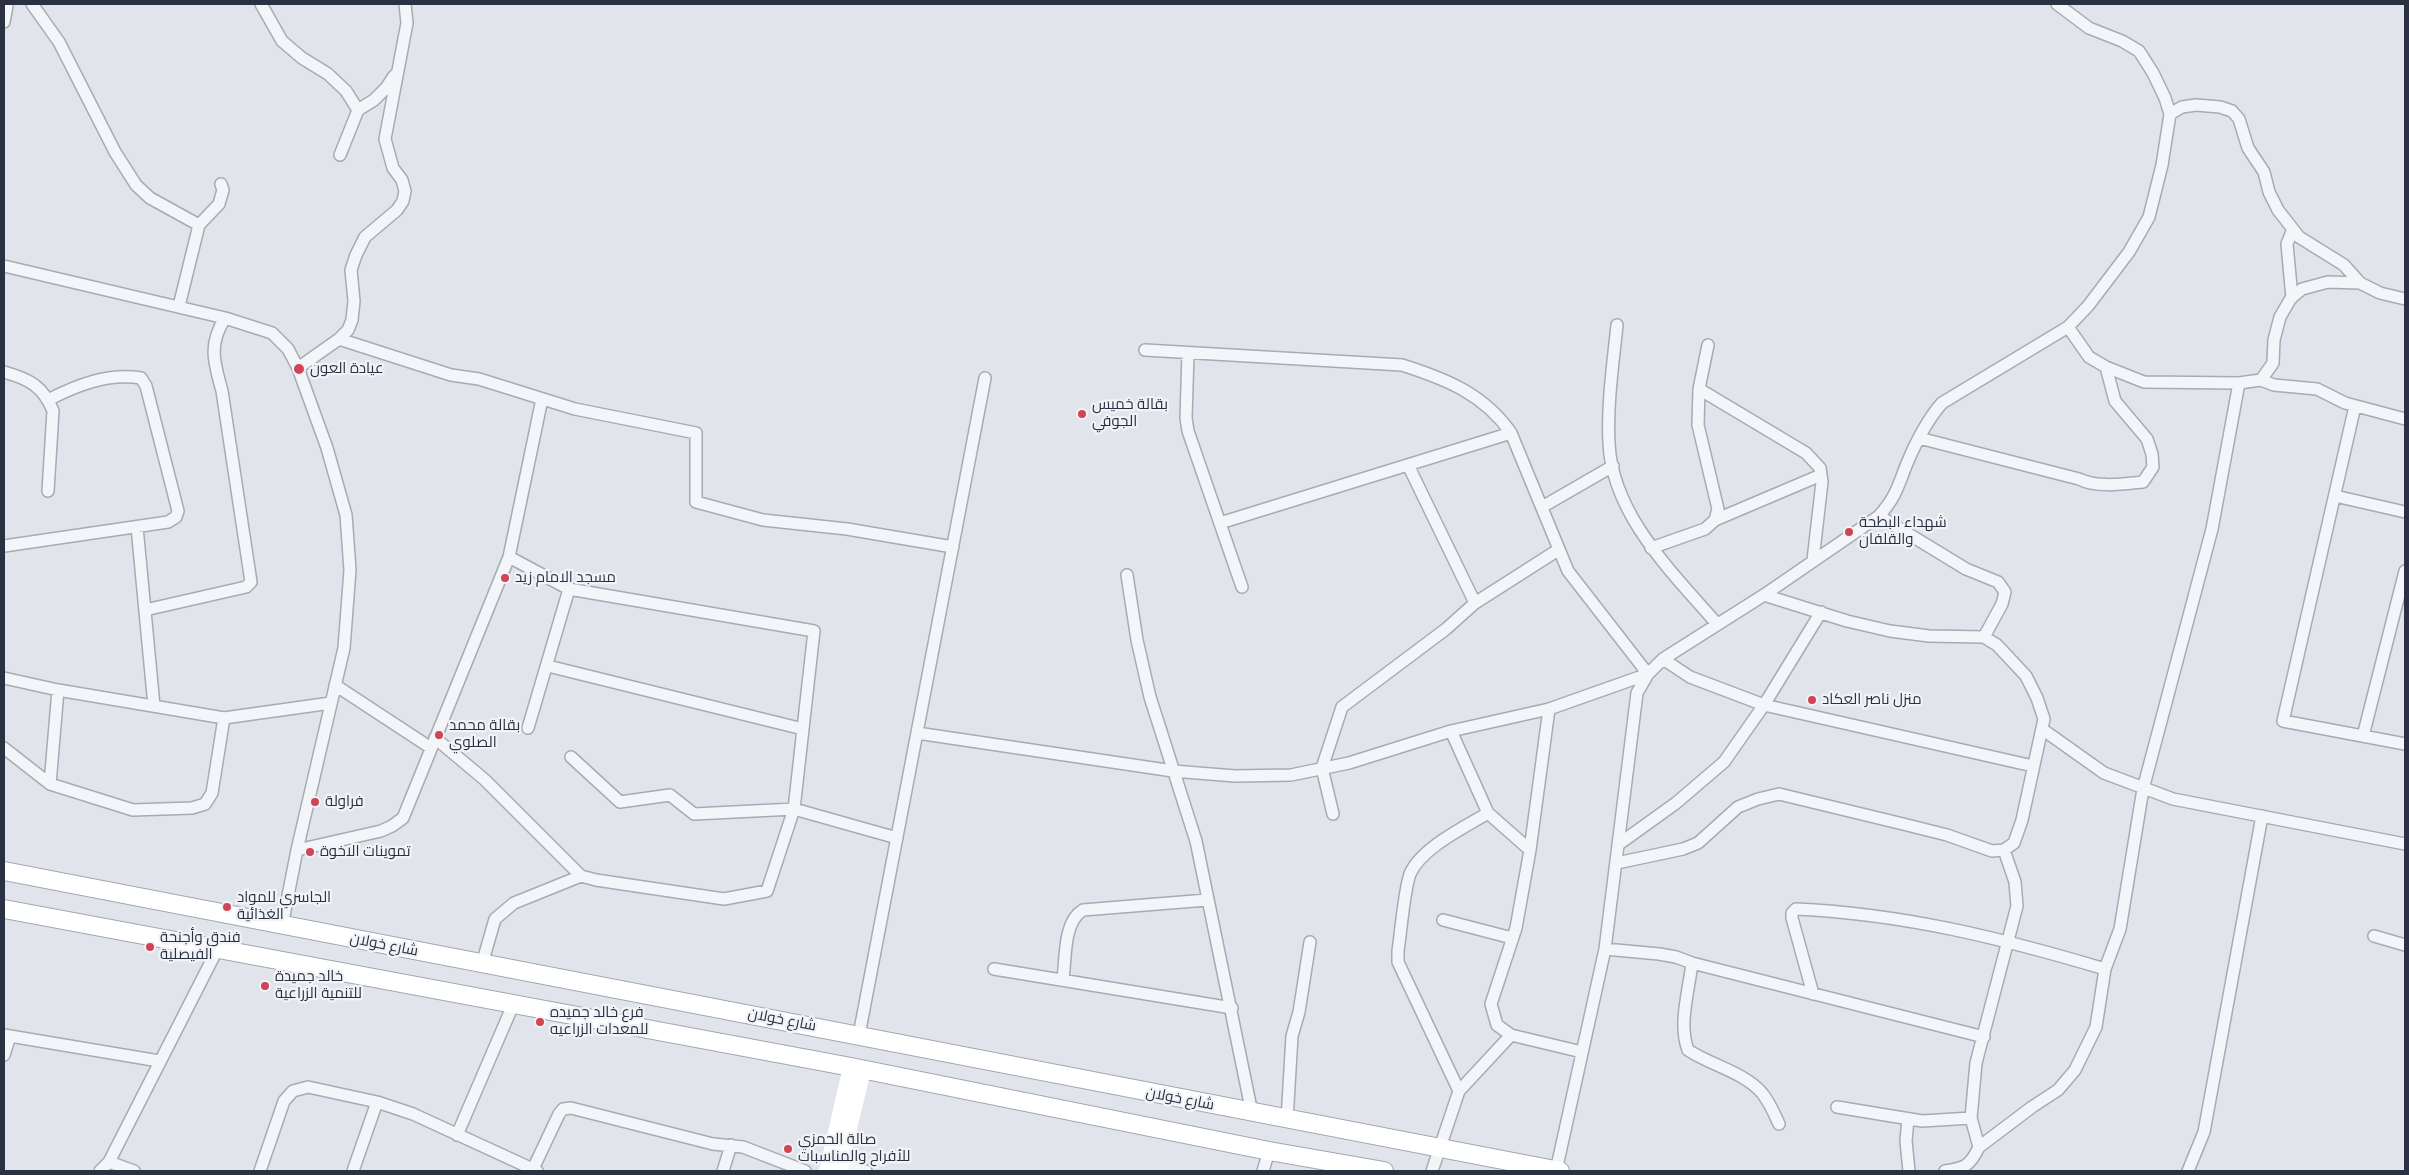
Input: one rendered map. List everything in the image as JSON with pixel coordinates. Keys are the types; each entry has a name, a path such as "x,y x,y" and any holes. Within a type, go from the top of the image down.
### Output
{"main road":[{"name":"شارع خولان","path":"4,871 1558,1171"},
{"path":"4,909 857,1068 1269,1151 1384,1171"}],"street":[{"path":"32,4 59,42 116,152 136,185 150,198 199,225"},
{"path":"261,4 285,45 328,74 346,91 358,110"},
{"path":"298,368 339,339 348,330 352,320 354,301 350,270 356,254 365,237 397,210 403,201 405,191 402,180 393,168 385,139 407,23 406,4"},
{"path":"1558,1171 1605,949 1637,692 1648,674 1663,660 1764,595 1879,516 1893,500 1928,419 1942,402 2068,327 2088,306 2129,252 2149,218 2162,165 2170,114 2153,73 2139,51 2122,41 2089,28 2057,4"},
{"path":"4,6 7,6 4,22"},
{"path":"340,155 358,110 374,100 386,88 397,70"},
{"path":"2170,114 2182,107 2196,105 2220,107 2232,111 2241,124 2248,148 2264,172 2272,202 2293,228 2307,243 2344,265 2360,283 2380,293 2405,298"},
{"path":"179,306 199,225 219,204 223,190 221,184"},
{"path":"2292,298 2287,244 2293,228"},
{"path":"4,266 179,306 272,332 288,349 298,368 327,448 346,515 350,570 344,648 297,850 282,926"},
{"path":"2261,380 2273,363 2274,340 2280,317 2292,298 2302,289 2316,285 2342,282 2360,283"},
{"path":"145,610 246,587 250,582 222,391 214,360 217,330 225,318"},
{"path":"1617,325 1610,405 1609,445 1618,488 1651,548 1717,624"},
{"path":"2068,327 2089,357 2106,367 2144,382 2240,383 2261,380 2274,385 2317,389 2356,406 2405,419"},
{"path":"339,339 451,375 479,380 574,409 696,433 696,502 763,520 847,529 953,547"},
{"path":"1708,345 1699,389 1698,425 1718,509 1715,520"},
{"path":"1144,350 1402,365 1427,373 1465,390 1486,404 1501,418 1511,433 1568,571 1648,674"},
{"path":"1188,353 1186,418 1188,431 1242,587"},
{"path":"1919,438 2079,479 2088,484 2143,482 2153,467 2152,454 2147,439 2115,401 2106,367"},
{"path":"4,372 28,379 48,400 53,411 48,491"},
{"path":"4,546 168,522 176,517 178,511 146,386 141,378 98,379 77,385 48,400"},
{"path":"859,1035 985,378"},
{"path":"1945,1171 1962,1168 1972,1162 1979,1147 2058,1090 2075,1070 2096,1027 2105,969 2120,929 2143,789 2212,529 2240,383"},
{"path":"1699,389 1806,453 1820,468 1814,560"},
{"path":"297,850 381,831 403,818 509,558 542,399"},
{"path":"2356,406 2283,721 2405,744"},
{"path":"1220,523 1511,433"},
{"path":"1408,465 1475,603"},
{"path":"1542,507 1613,466"},
{"path":"1651,548 1705,529 1715,520 1821,475"},
{"path":"2335,496 2405,512"},
{"path":"1879,516 1966,569 1998,582 2005,592 2002,604 1984,637"},
{"path":"137,527 154,706"},
{"path":"1333,814 1322,768 1342,707 1446,629 1475,603 1558,550"},
{"path":"335,685 433,743 485,780 581,876 596,880 724,899 767,891 794,809 814,631 569,589 509,558"},
{"path":"2363,736 2405,571"},
{"path":"1127,575 1137,640 1150,697 1196,841 1207,900 1232,1008 1252,1113"},
{"path":"528,728 548,666 569,589"},
{"path":"1617,863 1683,849 1698,842 1738,807 1758,799 1779,794 1921,828 1992,851 2004,850 2014,842 2022,820 2044,719 2037,698 2026,676 1997,645 1984,637 1929,636 1890,631 1764,595"},
{"path":"1619,844 1676,803 1724,762 1764,705 1821,612"},
{"path":"1663,660 1690,677 1764,705 2033,766"},
{"path":"548,666 803,729"},
{"path":"917,733 1173,771 1235,776 1291,775 1349,763 1451,731 1549,709 1648,674"},
{"path":"4,678 58,690 224,718 331,703"},
{"path":"50,784 58,690"},
{"path":"1549,709 1530,850 1512,938 1492,1004 1497,1025 1511,1035 1582,1052"},
{"path":"4,748 50,784 133,810 192,808 204,804 212,793 224,718"},
{"path":"2042,728 2104,773 2173,799 2405,844"},
{"path":"1451,731 1488,812 1530,850"},
{"path":"571,757 620,802 670,795 694,814 794,809 897,838"},
{"path":"1459,1091 1398,962 1398,951 1410,876 1417,862 1434,847 1488,812"},
{"path":"2188,1171 2204,1132 2262,816"},
{"path":"1979,1147 1970,1118 1976,1063 2010,941 2017,906 2015,882 2004,850"},
{"path":"482,964 495,919 514,903 581,876"},
{"path":"1063,979 1070,924 1076,915 1083,910 1207,900"},
{"path":"1813,994 1792,918 1792,913 1796,909 1880,916 2010,941 2105,969"},
{"path":"1443,920 1512,938"},
{"path":"2374,936 2405,945"},
{"path":"1287,1120 1292,1036 1299,1012 1310,942"},
{"path":"1605,949 1676,957 1692,963 1984,1037"},
{"path":"100,1171 109,1162 217,950"},
{"path":"1692,963 1684,1027 1684,1042 1688,1050 1748,1082 1761,1092 1770,1104 1779,1124"},
{"path":"994,969 1232,1008"},
{"path":"457,1136 513,1005"},
{"path":"1432,1171 1459,1091 1511,1035"},
{"path":"4,1055 7,1036 159,1061"},
{"path":"857,1068 836,1169 866,1171"},
{"path":"260,1171 284,1101 294,1091 308,1088 377,1102 413,1114 457,1136 535,1170 559,1114 564,1109 571,1108 713,1144 742,1147 805,1171"},
{"path":"353,1171 377,1102"},
{"path":"1837,1107 1922,1121 1970,1118"},
{"path":"1908,1119 1906,1141 1910,1171"},
{"path":"723,1171 731,1145"},
{"path":"1263,1171 1269,1151"},
{"path":"109,1162 134,1171"}],"place":[{"name":"عيادة العون","path":"299,369"},
{"name":"بقالة خميس الجوفي","path":"1082,414"},
{"name":"شهداء البطحة والقلفان","path":"1849,532"},
{"name":"مسجد الامام زيد","path":"505,578"},
{"name":"منزل ناصر العكاد","path":"1812,700"},
{"name":"بقالة محمد الصلوي","path":"439,735"},
{"name":"فراولة","path":"315,802"},
{"name":"تموينات الاخوة","path":"310,852"},
{"name":"الجاسري للمواد الغذائية","path":"227,907"},
{"name":"فندق وأجنحة الفيصلية","path":"150,947"},
{"name":"خالد جميدة للتنمية الزراعية","path":"265,986"},
{"name":"فرع خالد جميده للمعدات الزراعيه","path":"540,1022"},
{"name":"صالة الحمزي للأفراح والمناسبات","path":"788,1149"}]}
